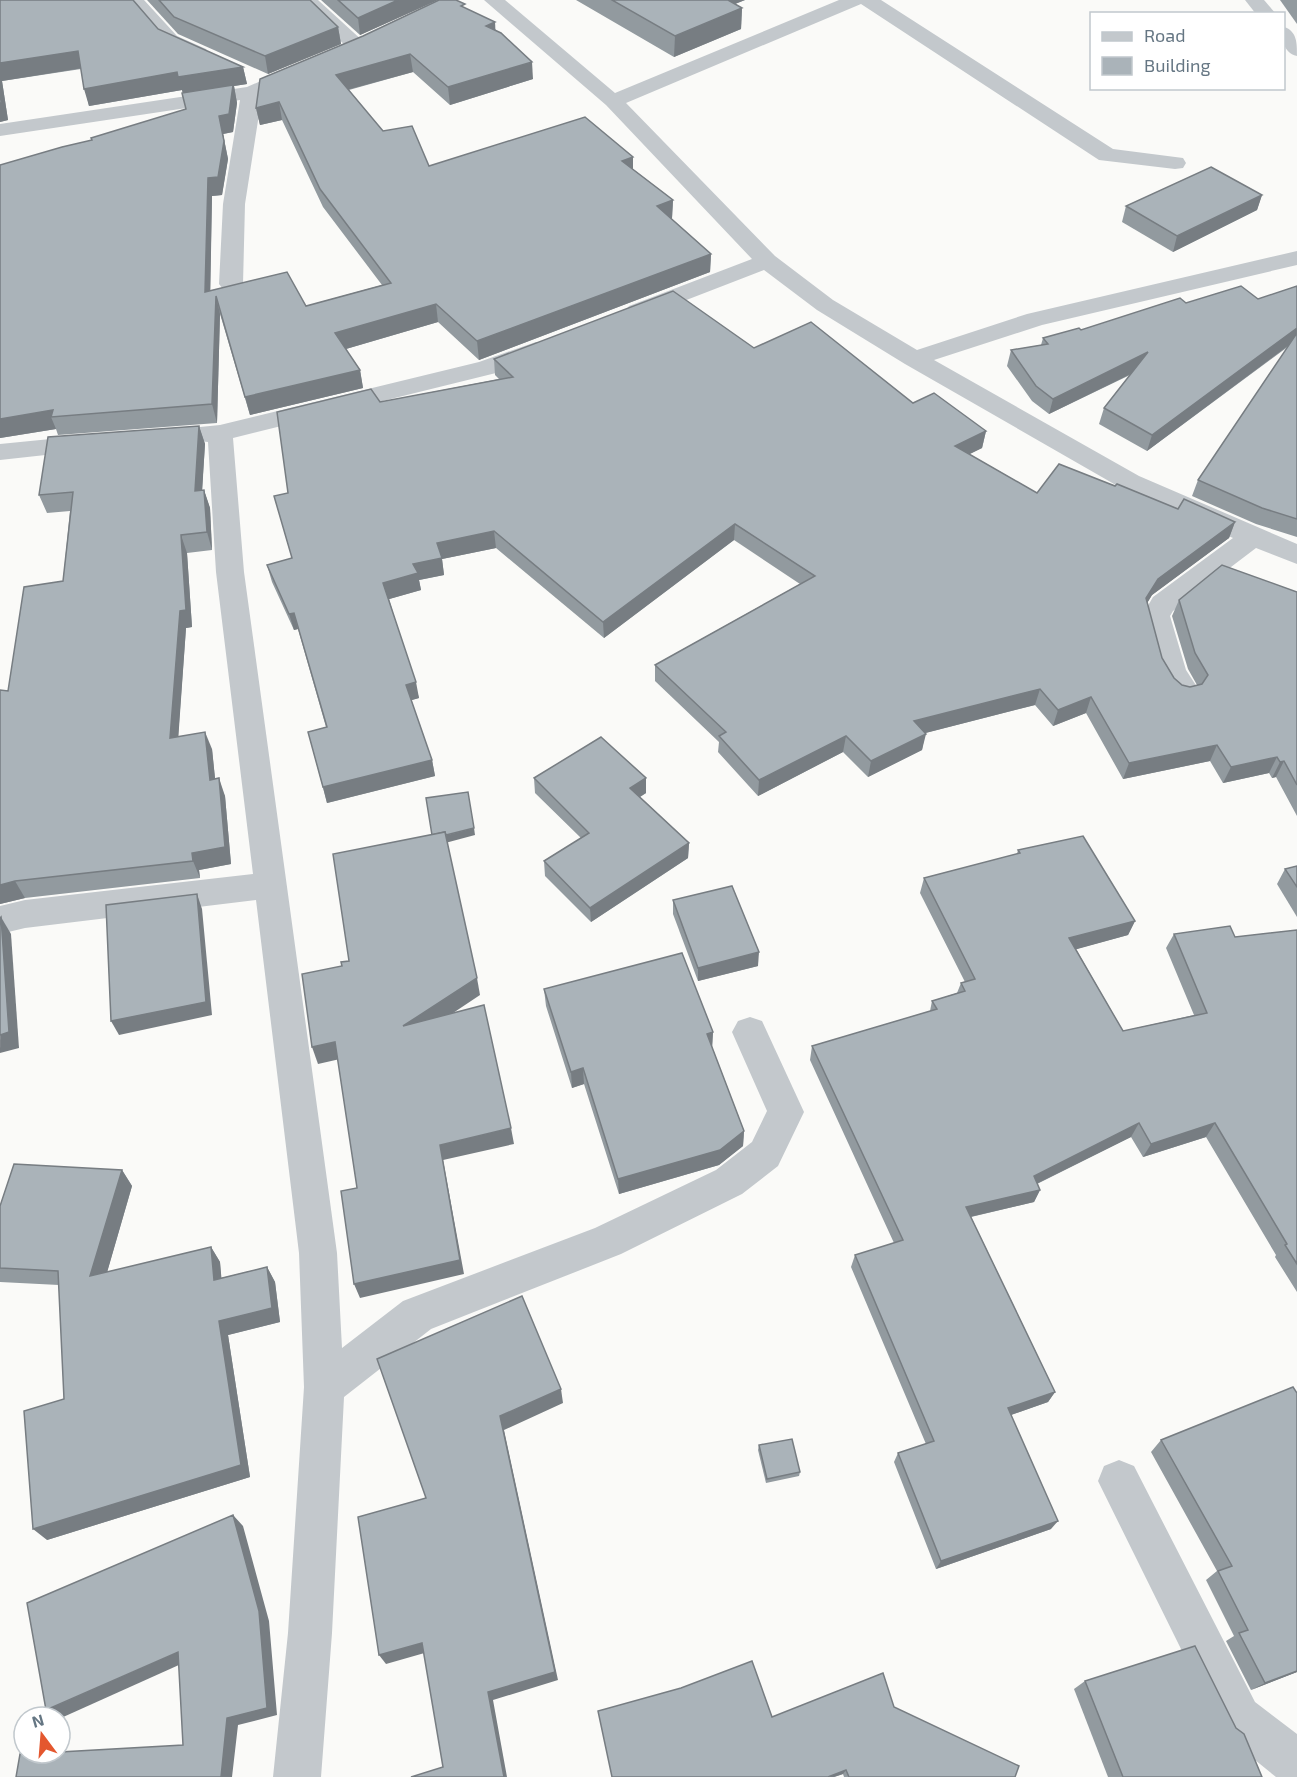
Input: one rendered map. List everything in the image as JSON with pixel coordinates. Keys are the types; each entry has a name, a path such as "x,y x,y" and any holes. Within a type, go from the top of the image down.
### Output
{"street":[{"path":"134,0 170,40 213,59"},
{"path":"306,0 358,47"},
{"path":"493,0 613,101 767,261 825,305 1130,482 1297,555"},
{"path":"613,101 855,0"},
{"path":"868,0 1107,155 1175,164"},
{"path":"1254,0 1265,12"},
{"path":"1285,34 1297,50"},
{"path":"338,55 378,38"},
{"path":"0,130 255,83 318,63"},
{"path":"231,284 234,204 255,83"},
{"path":"915,359 1035,319 1297,258"},
{"path":"621,316 767,261"},
{"path":"174,436 220,433 487,368 554,342"},
{"path":"220,433 230,572 318,1253 324,1387 310,1633 297,1777"},
{"path":"0,452 116,441"},
{"path":"1184,690 1172,673 1156,616 1163,604 1253,536"},
{"path":"0,920 25,914 272,885"},
{"path":"324,1387 417,1315 607,1241 729,1182 765,1154 786,1112 750,1032"},
{"path":"1119,1480 1239,1718 1297,1764"}],"building":[{"path":"0,0 133,0 158,29 243,67 178,77 177,72 84,89 78,51 0,63"},
{"path":"159,0 310,0 338,27 265,56 174,17"},
{"path":"338,0 398,0 358,18"},
{"path":"439,0 456,0 465,4 461,6 495,22 486,26 501,33 532,62 448,87 410,54 336,75 383,131 412,126 429,166 585,117 633,157 622,161 673,200 657,206 711,254 477,341 436,304 335,333 360,370 245,397 216,296 212,404 51,417 53,410 0,419 0,165 92,140 91,138 186,109 182,93 233,85 229,114 219,116 224,141 218,177 208,178 205,292 287,272 306,306 391,283 320,189 279,102 256,108 260,79 363,36"},
{"path":"612,0 728,0 742,8 675,36"},
{"path":"1211,167 1262,195 1177,236 1126,206"},
{"path":"1241,286 1258,299 1297,286 1297,328 1152,435 1104,408 1148,352 1053,399 1036,386 1011,350 1048,344 1043,338 1079,328 1081,330 1180,298 1186,303"},
{"path":"673,291 754,348 811,322 913,403 934,393 986,431 955,446 1037,493 1059,464 1115,486 1117,484 1178,509 1184,499 1235,522 1158,579 1146,598 1162,658 1174,678 1182,685 1190,687 1202,684 1208,675 1195,653 1179,600 1222,565 1297,592 1297,785 1284,761 1280,762 1277,757 1231,767 1217,745 1129,763 1091,697 1058,710 1040,689 914,721 926,734 871,761 846,736 759,780 719,736 726,732 655,665 815,576 735,524 603,622 494,531 437,543 442,558 413,564 418,573 383,583 416,682 406,685 432,760 323,787 308,732 327,727 294,613 289,614 267,565 292,558 274,496 288,493 277,412 371,389 380,402 513,377 494,359"},
{"path":"1297,333 1297,519 1262,508 1198,480"},
{"path":"199,426 195,491 204,490 207,532 181,535 186,610 180,611 170,738 205,732 210,780 219,778 225,847 192,853 193,861 15,881 0,885 0,690 8,691 24,587 63,581 73,492 39,495 48,437"},
{"path":"601,737 646,778 630,788 689,843 590,908 544,861 589,833 534,778"},
{"path":"468,792 474,828 446,835 445,832 432,835 426,798"},
{"path":"445,832 477,978 403,1026 484,1005 511,1128 440,1145 460,1260 354,1284 341,1191 357,1188 335,1042 312,1047 302,974 342,966 341,962 349,961 333,854"},
{"path":"1083,836 1135,921 1069,938 1123,1031 1207,1013 1174,934 1230,926 1235,937 1297,930 1297,1264 1215,1123 1151,1144 1139,1123 1034,1176 1040,1190 966,1207 1055,1392 1008,1408 1058,1521 941,1561 898,1453 934,1441 855,1255 903,1240 812,1046 937,1009 932,1001 965,991 961,983 975,979 924,878 1020,853 1018,850"},
{"path":"1297,866 1297,887 1285,869"},
{"path":"732,886 759,952 698,968 673,900"},
{"path":"197,894 206,1002 111,1021 106,905"},
{"path":"0,918 9,1032 0,1035"},
{"path":"682,953 713,1032 707,1034 744,1131 720,1150 618,1179 583,1068 571,1072 544,989"},
{"path":"14,1164 122,1170 90,1276 211,1247 214,1280 267,1267 272,1308 219,1321 241,1465 33,1529 24,1411 64,1399 58,1271 0,1268 0,1206"},
{"path":"522,1296 561,1389 500,1416 555,1672 488,1692 504,1777 411,1777 443,1767 422,1643 379,1655 358,1517 426,1498 377,1359"},
{"path":"1293,1387 1297,1393 1297,1671 1265,1683 1239,1633 1248,1630 1218,1571 1232,1566 1161,1440"},
{"path":"792,1439 800,1472 767,1479 759,1445"},
{"path":"233,1515 259,1611 267,1708 227,1718 221,1777 16,1777 18,1765 72,1765 72,1751 183,1745 178,1652 57,1705 45,1705 27,1603"},
{"path":"1195,1646 1236,1728 1244,1734 1262,1777 1123,1777 1085,1681"},
{"path":"752,1661 772,1717 883,1673 894,1707 1019,1766 1015,1777 849,1777 846,1770 828,1777 612,1777 598,1711 681,1688"}]}
